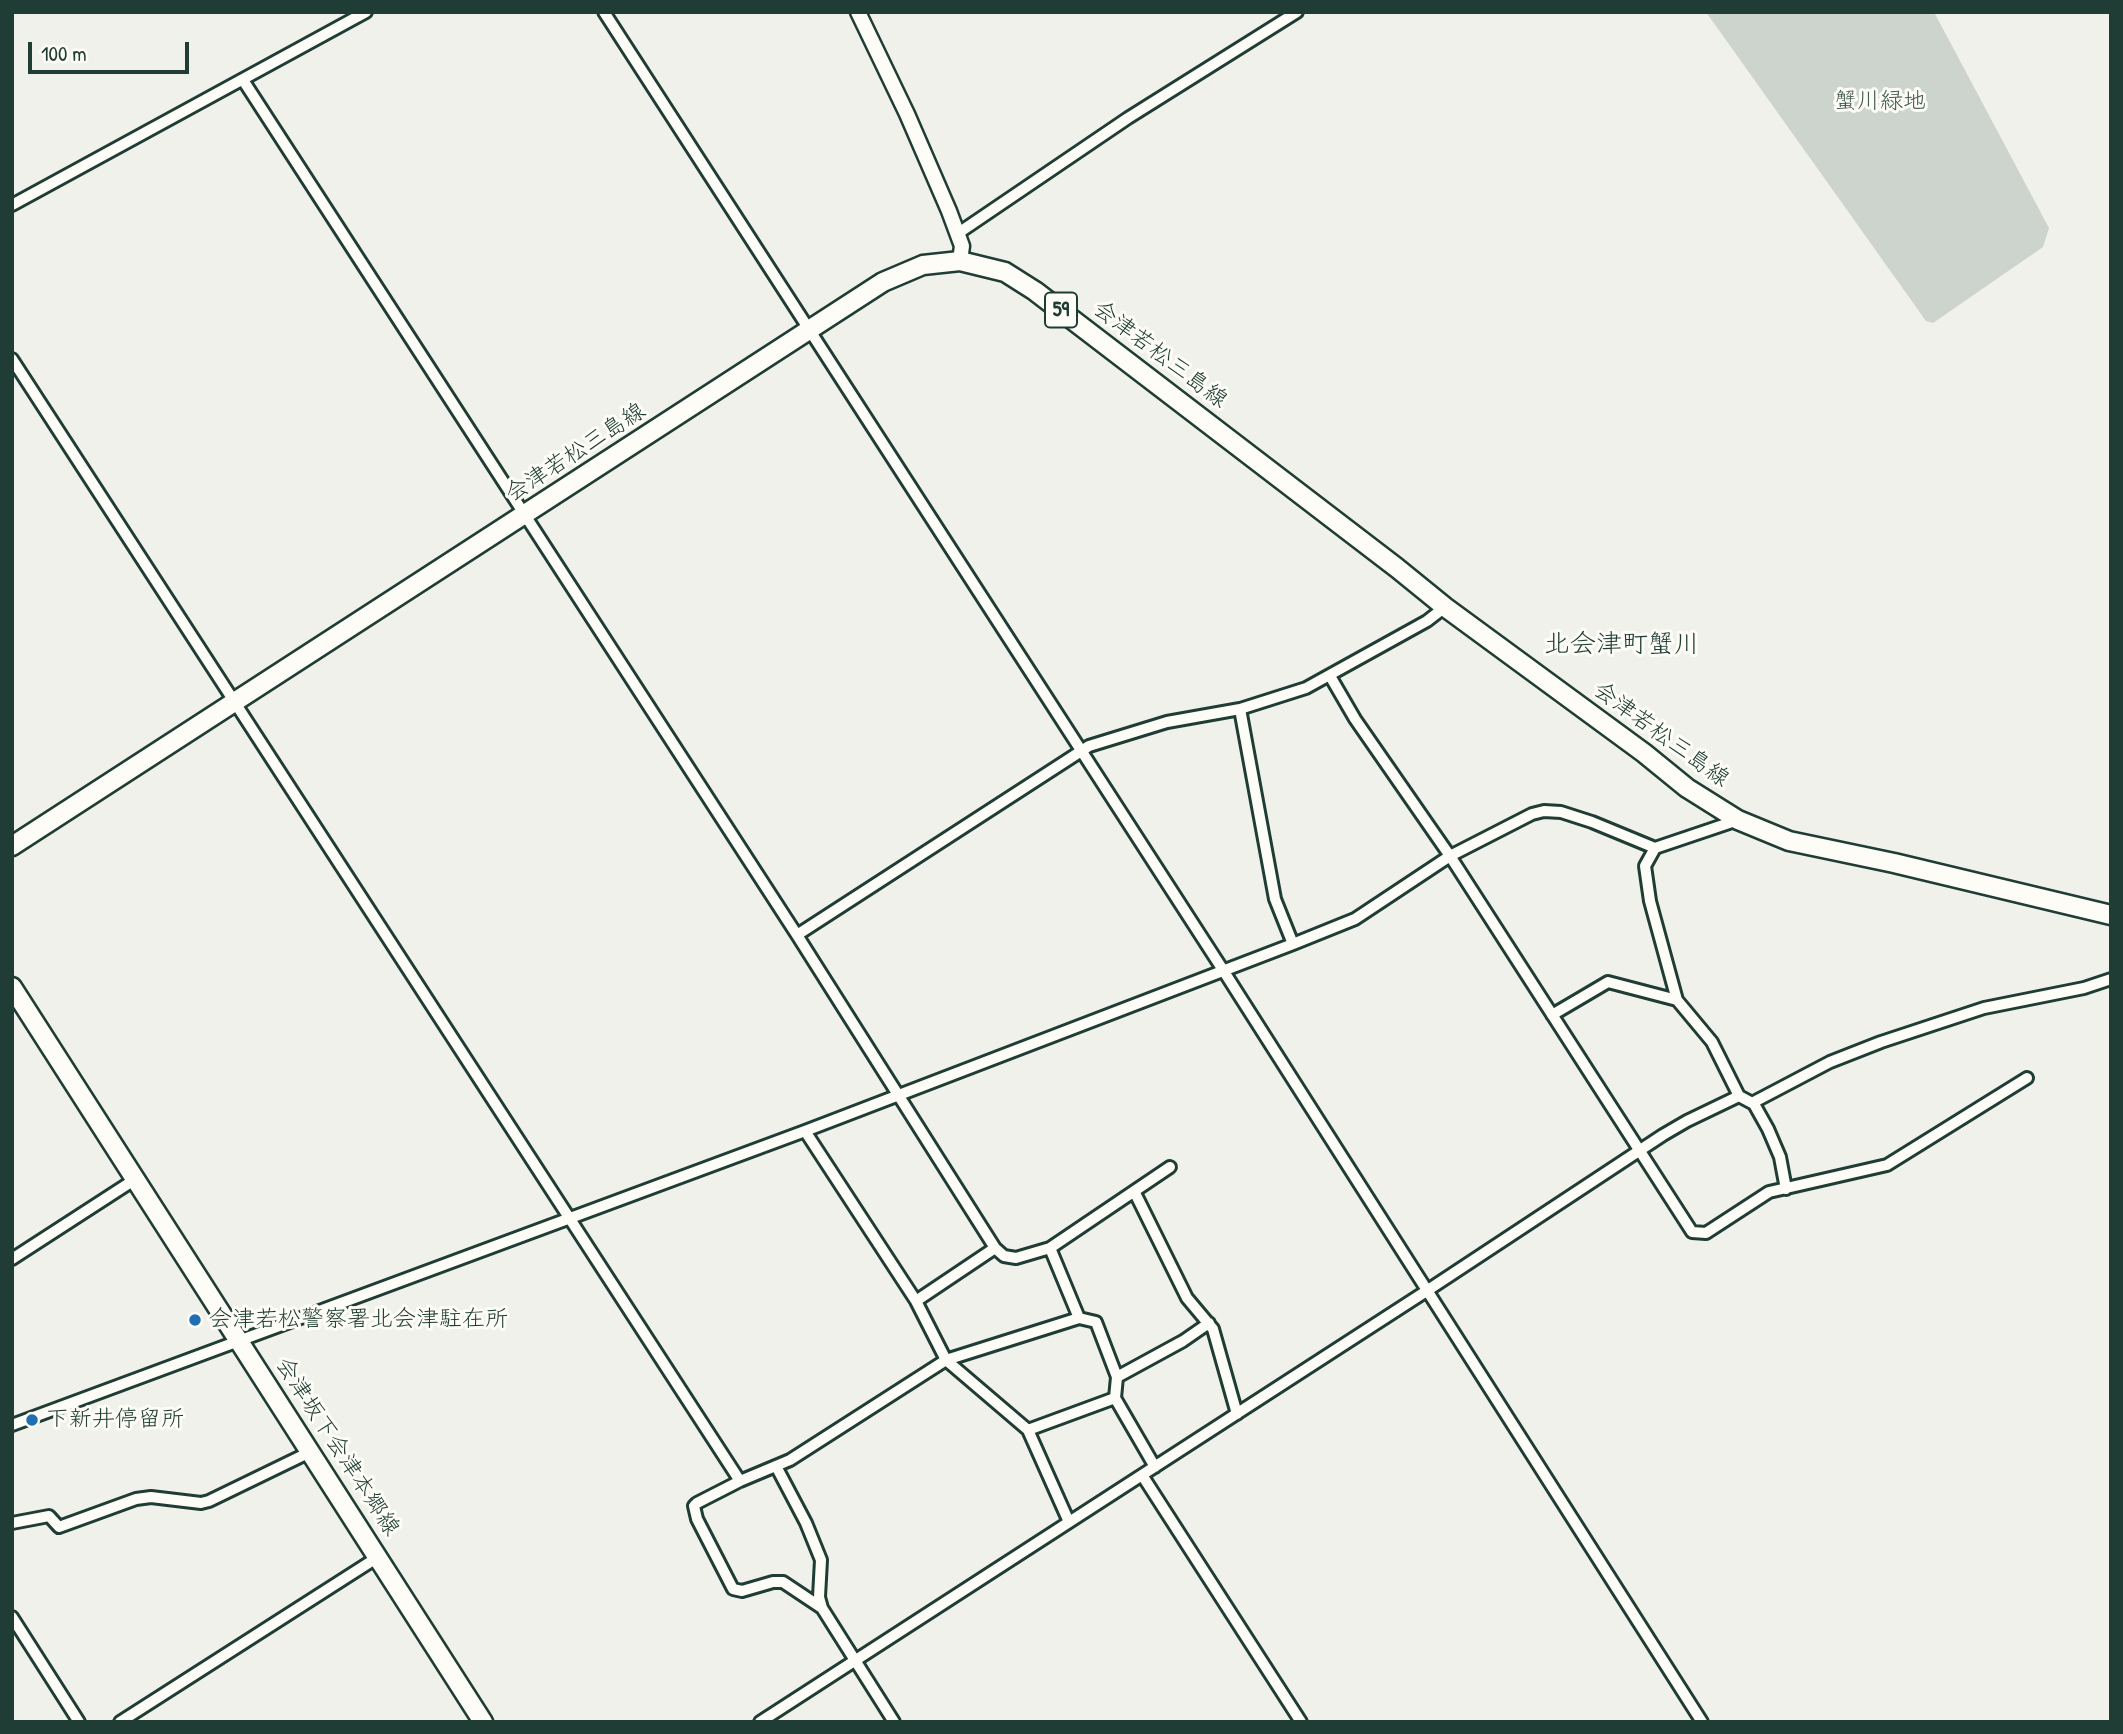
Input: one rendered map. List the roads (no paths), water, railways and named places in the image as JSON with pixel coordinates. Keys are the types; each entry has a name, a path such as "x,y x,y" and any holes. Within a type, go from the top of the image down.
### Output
{"main road":[{"name":"会津若松三島線","path":"12,846 883,282 923,265 960,261 1005,272 1035,290 1445,607 1644,753 1687,788 1738,820 1789,841 2111,915"},
{"name":"会津坂下会津本郷線","path":"12,987 483,1722"}],"street":[{"path":"12,205 366,12"},
{"path":"604,12 1429,1290 1702,1722"},
{"path":"858,12 907,114 957,234 962,250 960,261"},
{"path":"957,234 1128,118 1297,12"},
{"path":"243,80 797,934 995,1248 1004,1256 1016,1258 1050,1248 1170,1167"},
{"path":"12,359 740,1481"},
{"path":"797,934 1089,746 1167,722 1240,709 1306,688 1427,621 1445,607"},
{"path":"1330,676 1355,719 1450,856 1692,1232 1706,1233 1769,1192 1887,1165 2027,1078"},
{"path":"1240,709 1275,899 1293,944"},
{"path":"12,1425 805,1131 1293,944 1355,919 1450,856 1504,826 1544,811 1561,812 1592,821 1655,848"},
{"path":"1738,820 1655,848 1644,866 1650,901 1677,1000 1712,1042 1740,1096 1752,1103 1768,1129 1776,1147 1786,1189"},
{"path":"1752,1103 1830,1062 1881,1042 1984,1008 2084,988 2111,979"},
{"path":"1552,1015 1608,982 1677,1000"},
{"path":"760,1722 1237,1415 1686,1121 1740,1096"},
{"path":"805,1131 916,1301 946,1360 1028,1430 1069,1522"},
{"path":"12,1259 134,1180"},
{"path":"1135,1193 1187,1298 1209,1323 1219,1345 1237,1415"},
{"path":"916,1301 995,1248"},
{"path":"1050,1248 1079,1318"},
{"path":"822,1608 783,1583 773,1582 742,1591 733,1589 696,1518 694,1506 740,1481 777,1468 946,1360 1079,1318 1096,1322 1117,1377 1115,1398 1156,1467"},
{"path":"1117,1377 1174,1347 1209,1323"},
{"path":"1028,1430 1115,1398"},
{"path":"12,1523 49,1516 59,1527 136,1499 151,1497 201,1503 220,1498 310,1452"},
{"path":"777,1468 806,1523 821,1560 822,1608 894,1722"},
{"path":"1142,1475 1301,1722"},
{"path":"120,1722 378,1557"},
{"path":"12,1617 79,1722"}],"place":[{"name":"会津若松警察署北会津駐在所","path":"195,1320"},
{"name":"下新井停留所","path":"32,1420"}],"district":[{"name":"北会津町蟹川","path":"1622,645"}],"park label":[{"name":"蟹川緑地","path":"1880,102"}]}
